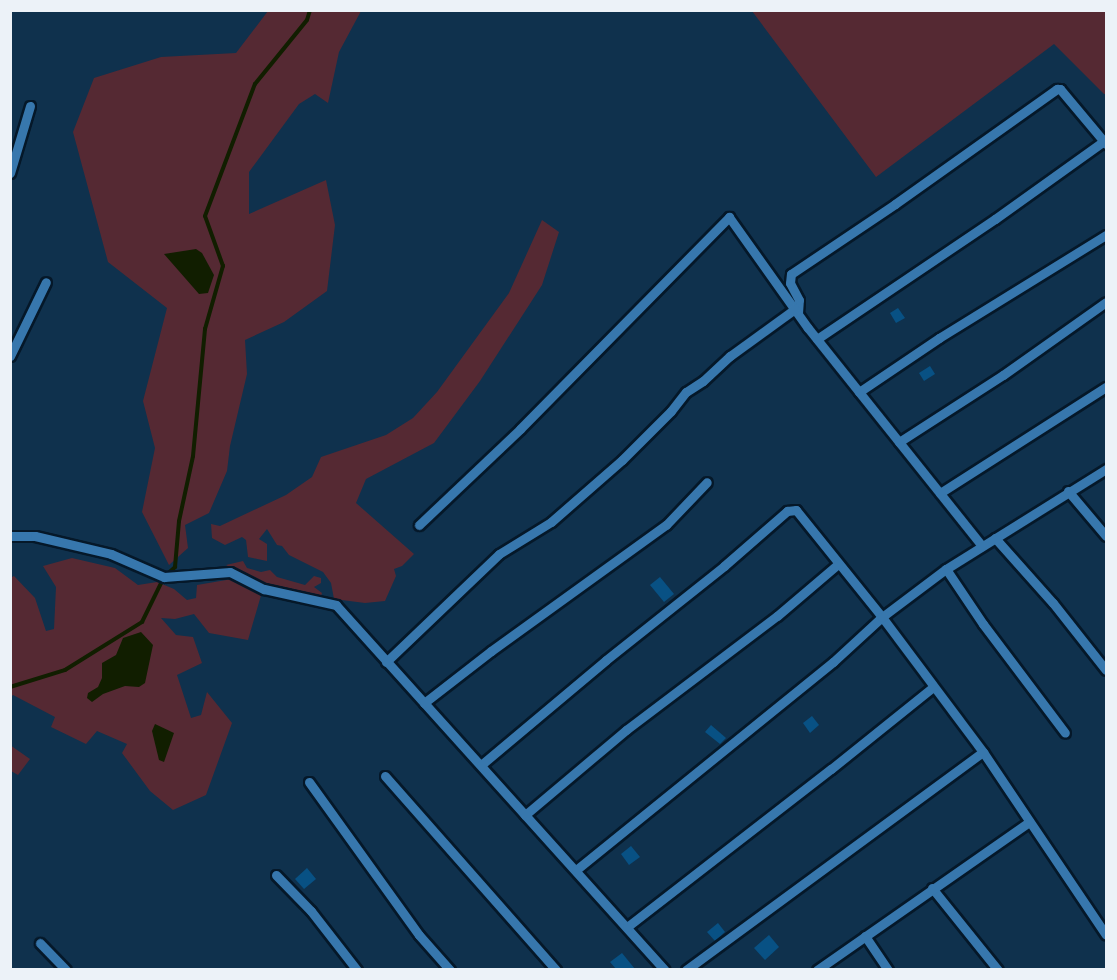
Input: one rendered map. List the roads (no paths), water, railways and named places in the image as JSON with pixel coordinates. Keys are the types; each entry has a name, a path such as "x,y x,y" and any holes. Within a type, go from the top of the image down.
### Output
{"street":[{"path":"386,662 499,554 551,522 622,460 671,411 686,392 703,381 730,356 797,311 799,300 790,283 791,274 895,204 1057,89 1060,89 1105,142 817,339"},
{"path":"10,172 30,106"},
{"path":"419,525 520,429 729,217 817,339 982,546"},
{"path":"859,392 939,338 1107,235"},
{"path":"10,356 46,282"},
{"path":"899,442 1003,375 1107,302"},
{"path":"940,493 1107,387"},
{"path":"576,870 833,662 882,617 946,569 1068,491 1107,469"},
{"path":"424,703 491,651 666,525 707,482"},
{"path":"1068,491 1107,536"},
{"path":"481,765 606,660 724,566 787,511 796,510 882,617 983,752 1107,935"},
{"path":"10,536 35,536 111,554 164,577 230,572 264,589 329,602 343,611 386,662 665,969"},
{"path":"995,538 1053,603 1107,670"},
{"path":"525,815 626,729 777,616 838,564"},
{"path":"946,569 983,624 1065,733"},
{"path":"627,927 933,687"},
{"path":"686,969 983,752"},
{"path":"385,776 556,969"},
{"path":"309,782 420,934 450,969"},
{"path":"817,969 1029,822"},
{"path":"276,875 311,911 357,969"},
{"path":"932,888 998,969"},
{"path":"865,936 888,969"},
{"path":"40,943 66,969"}],"waterway":[{"path":"10,687 65,670 142,622 164,577 175,567 179,521 193,456 205,329 223,266 205,216 255,84 307,20 310,10"}]}
